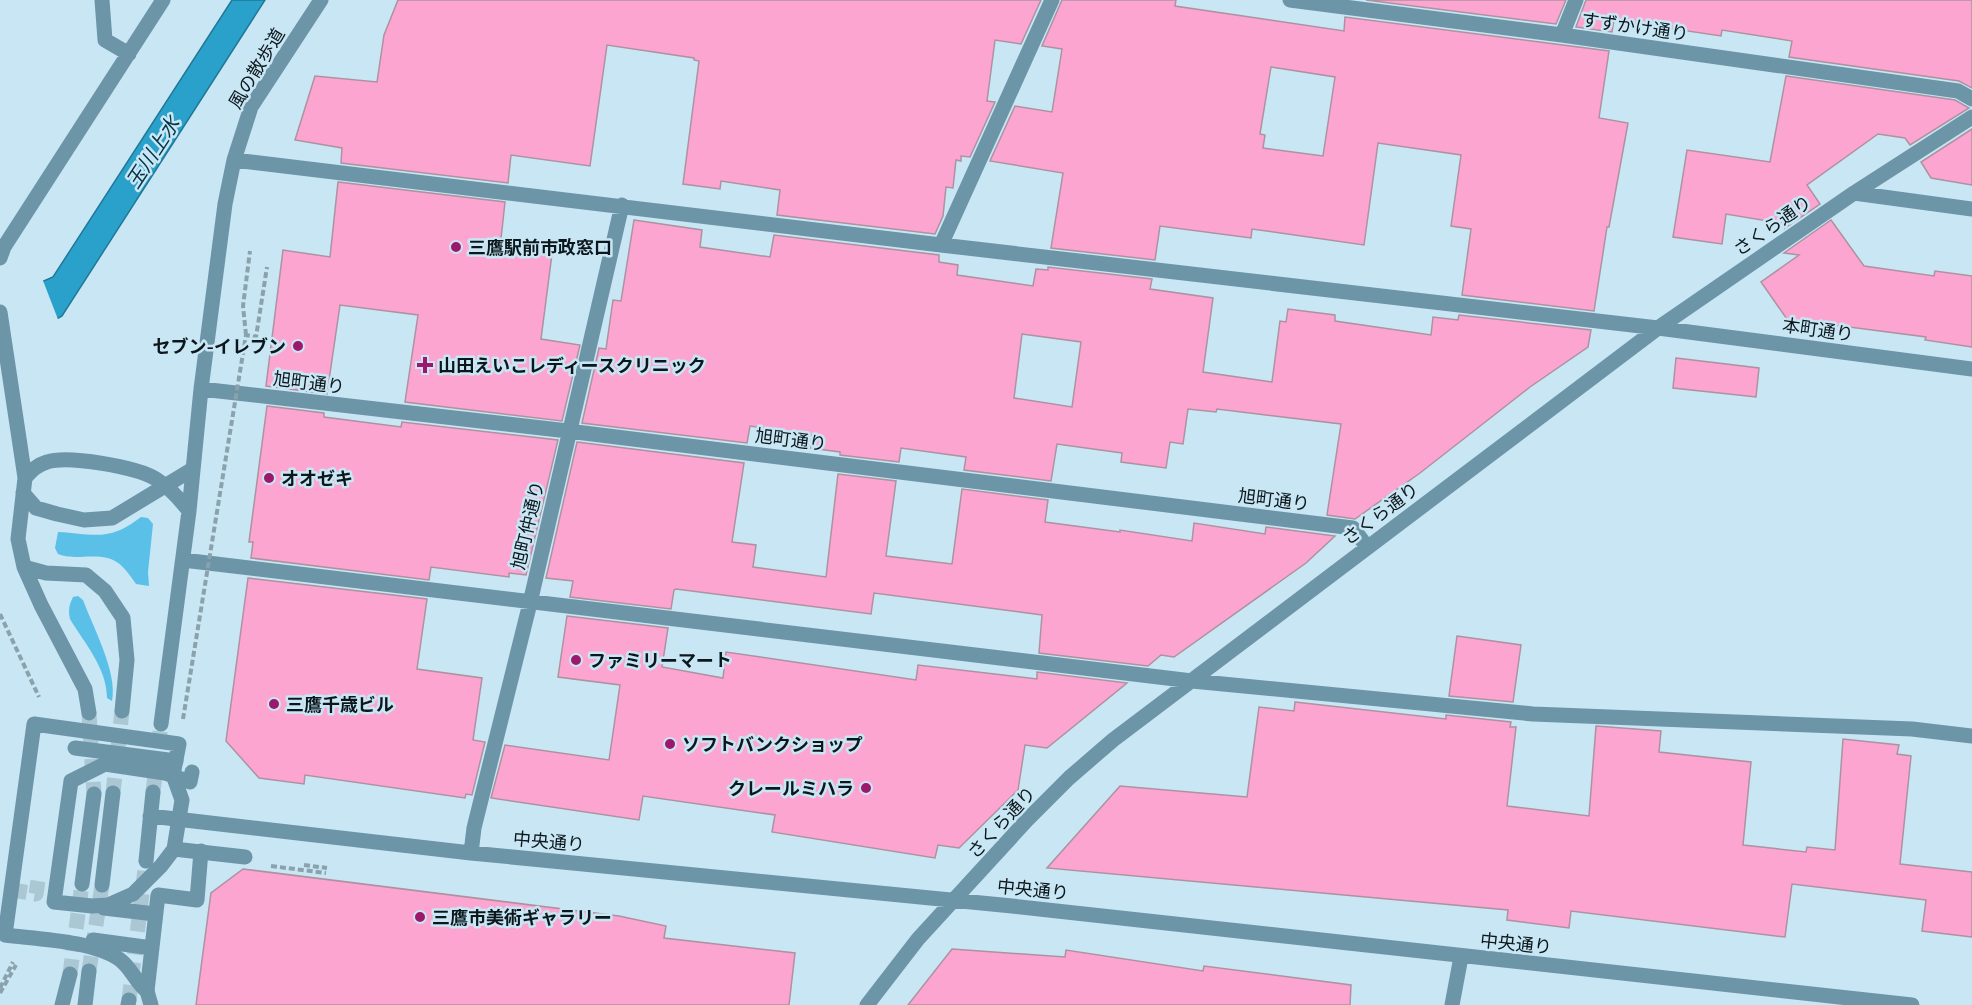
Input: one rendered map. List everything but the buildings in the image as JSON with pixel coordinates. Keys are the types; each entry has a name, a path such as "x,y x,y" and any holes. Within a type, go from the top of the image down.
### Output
{"street":[{"path":"102,0 105,40 129,54"},
{"path":"0,258 4,247 163,0"},
{"name":"風の散歩道","path":"161,724 189,511 201,389 225,204 234,160 251,107 321,0"},
{"path":"941,245 1052,0"},
{"name":"すずかけ通り","path":"1290,0 1562,35 1958,91 1972,99"},
{"path":"1562,35 1576,0"},
{"name":"さくら通り","path":"867,1005 918,939 1027,820 1069,778 1113,740 1658,328 1854,193 1972,117"},
{"name":"本町通り","path":"234,160 1658,328 1972,369"},
{"path":"1854,193 1972,209"},
{"name":"旭町仲通り","path":"471,853 474,828 530,603 622,205"},
{"path":"0,312 25,478 18,539 24,567 41,605 86,689 89,713"},
{"name":"旭町通り","path":"201,389 568,431 1353,528 1367,547"},
{"path":"25,478 34,467 48,461 64,459 111,465 154,477 176,494 189,511"},
{"path":"23,494 36,508 57,514 84,520 112,518 193,469"},
{"path":"183,560 1192,681 1533,714 1912,729 1972,736"},
{"path":"24,567 46,573 86,575 105,591 123,618 127,660 122,711"},
{"path":"92,906 108,905 133,894 174,849 182,800 175,768 179,744 34,724 5,935 88,945 104,951 120,959 149,998"},
{"path":"75,748 175,768 190,782 192,772"},
{"path":"155,914 54,902 70,781 105,764 175,768"},
{"path":"146,861 153,792"},
{"path":"102,885 113,793"},
{"path":"82,884 94,794"},
{"name":"中央通り","path":"150,816 471,853 955,901 1912,1005"},
{"path":"174,849 245,856"},
{"path":"149,998 158,895 197,900 201,851"},
{"path":"6,928 152,948"},
{"path":"1452,1005 1461,957"},
{"path":"84,1005 89,971"},
{"path":"62,1005 70,974"}],"path":[{"path":"179,744 246,335 243,306 250,251"},
{"path":"246,335 256,337 267,267"},
{"path":"0,614 53,728"},
{"path":"268,865 326,873"},
{"path":"0,988 19,955 0,993"}],"shaded area":[{"path":"141,517 148,518 153,524 148,572 149,586 136,584 125,569 114,560 100,557 64,556 58,554 55,548 58,532 101,535 120,530"},
{"path":"78,596 83,600 108,664 113,690 112,701 107,698 99,666 70,619 69,611 73,597"}],"water":[{"name":"玉川上水","path":"232,0 265,0 62,316 0,351 0,300 53,277"}],"pier":[{"path":"42,278 59,322 0,354 0,297"}],"tunnel":[{"path":"113,793 122,711"},
{"path":"89,713 94,794"},
{"path":"153,792 161,724"},
{"path":"129,1000 146,861"},
{"path":"12,890 36,894 38,881"},
{"path":"70,974 82,884"},
{"path":"89,971 102,885"}],"place":[{"name":"三鷹駅前市政窓口","path":"456,247"},
{"name":"セブン-イレブン","path":"298,346"},
{"name":"山田えいこレディースクリニック","path":"425,365"},
{"name":"オオゼキ","path":"269,478"},
{"name":"ファミリーマート","path":"576,660"},
{"name":"三鷹千歳ビル","path":"274,704"},
{"name":"ソフトバンクショップ","path":"670,744"},
{"name":"クレールミハラ","path":"866,788"},
{"name":"三鷹市美術ギャラリー","path":"420,917"}]}
